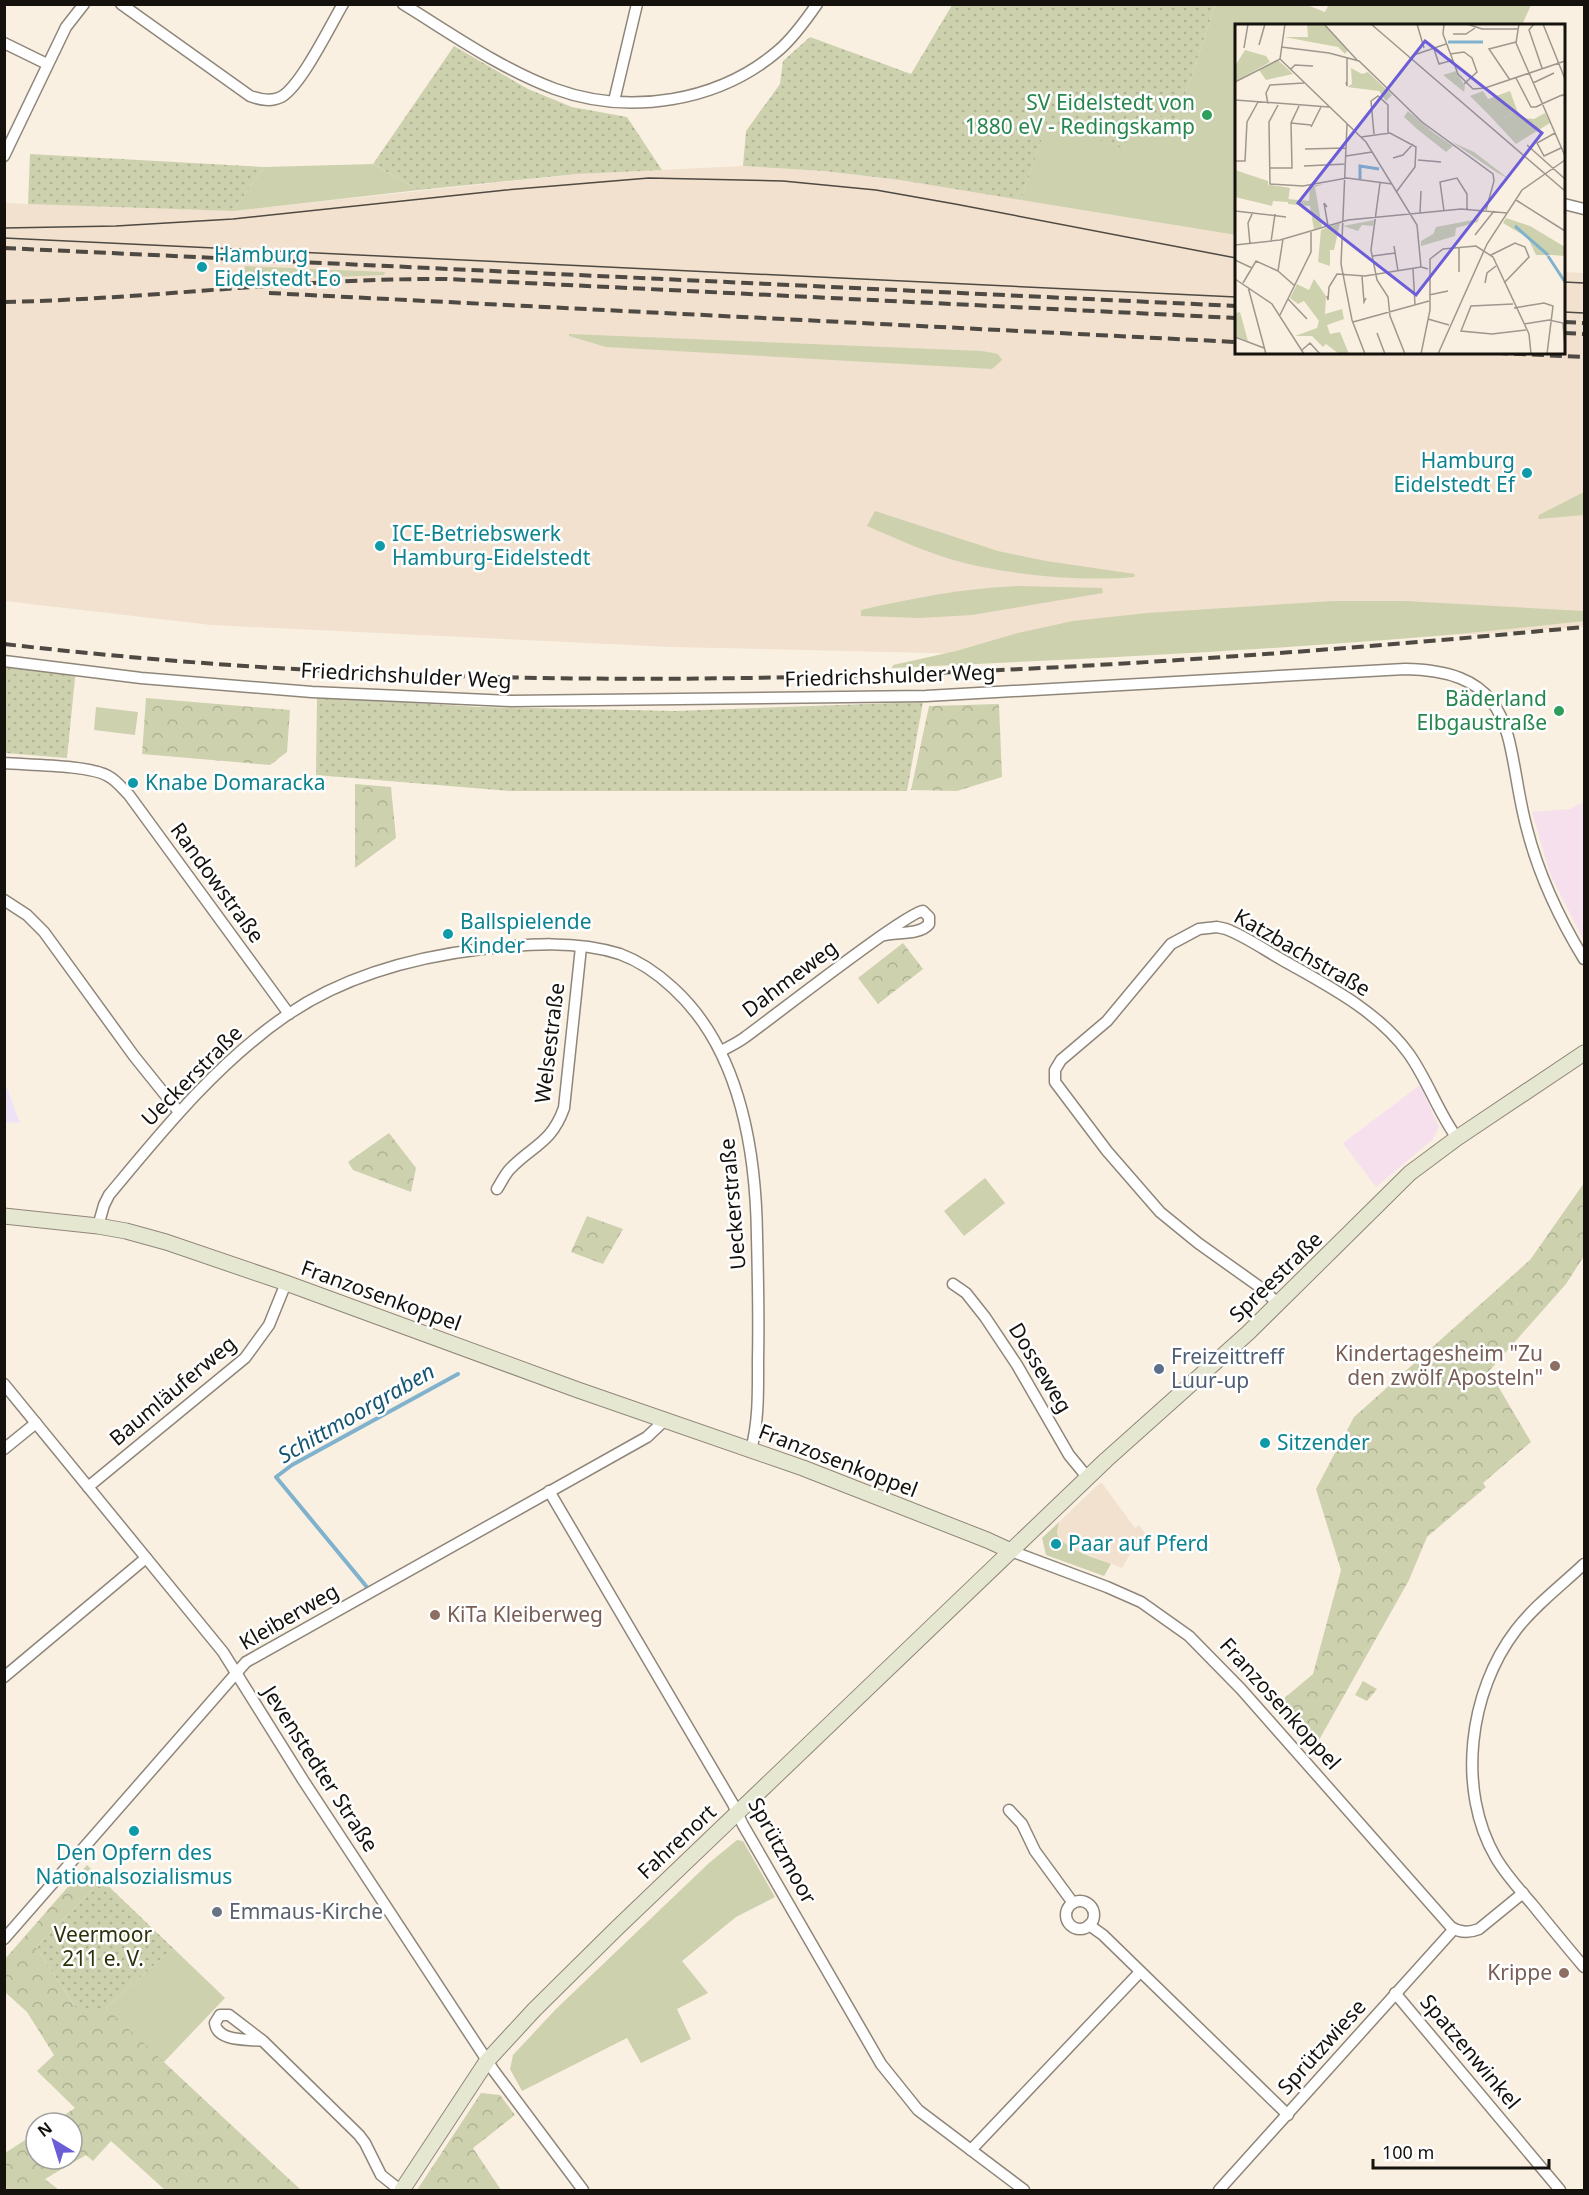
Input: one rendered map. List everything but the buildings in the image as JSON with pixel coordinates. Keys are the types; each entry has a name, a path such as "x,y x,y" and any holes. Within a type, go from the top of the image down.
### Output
{"street":[{"path":"4,156 66,27 84,4"},
{"path":"121,4 250,96 260,100 280,97 296,84 343,4"},
{"path":"403,4 496,61 539,83 568,94 645,103 693,96 717,87 760,64 779,49 818,4"},
{"path":"614,101 637,4"},
{"path":"4,43 47,64"},
{"path":"1565,204 1584,209"},
{"name":"Friedrichshulder Weg","path":"4,661 141,678 312,692 511,701 926,696 1405,669 1439,671 1458,676 1473,685 1488,698 1504,722 1510,739 1522,808 1537,862 1559,915 1584,959"},
{"name":"Randowstraße","path":"4,764 92,771 107,775 114,780 129,795 289,1014"},
{"path":"4,900 27,915 44,932 134,1056 179,1112"},
{"name":"Katzbachstraße","path":"1278,1304 1264,1290 1198,1243 1160,1212 1107,1151 1055,1082 1055,1070 1061,1060 1107,1021 1171,944 1199,929 1217,927 1226,929 1330,987 1361,1008 1386,1027 1408,1053 1424,1077 1457,1138"},
{"name":"Dahmeweg","path":"721,1051 742,1039 881,936"},
{"name":"Ueckerstraße","path":"98,1226 109,1195 179,1112 231,1059 289,1014 323,995 370,975 448,953 545,945 580,947 620,954 659,976 700,1017 721,1051 746,1125 756,1194 758,1273 758,1406 757,1424 751,1450"},
{"name":"Welsestraße","path":"497,1190 509,1170 549,1137 558,1124 564,1108 580,947"},
{"name":"Spreestraße","path":"1011,1551 1278,1304 1410,1173 1457,1138 1584,1053"},
{"name":"Franzosenkoppel","path":"4,1216 98,1226 166,1242 843,1483 1141,1602 1189,1636 1225,1672 1443,1920 1454,1929"},
{"name":"Baumläuferweg","path":"88,1487 245,1358 269,1325 286,1283"},
{"name":"Dosseweg","path":"953,1284 966,1293 985,1317 1017,1365 1069,1455 1088,1478"},
{"name":"Jevenstedter Straße","path":"4,1384 223,1652 303,1780 487,2061 583,2190"},
{"name":"Kleiberweg","path":"4,1938 246,1662 647,1437 666,1419"},
{"path":"4,1449 36,1423"},
{"name":"Sprützmoor","path":"549,1491 881,2064 918,2110 1024,2190"},
{"name":"Fahrenort","path":"401,2190 487,2061 553,1991 1011,1551"},
{"path":"4,1677 146,1558"},
{"path":"1582,1959 1523,1893 1496,1858 1480,1818 1473,1785 1475,1730 1483,1695 1506,1645 1532,1613 1584,1564"},
{"path":"1009,1810 1022,1824 1035,1851 1073,1903"},
{"path":"1454,1929 1471,1932 1479,1929 1523,1893"},
{"path":"1083,1901 1091,1906 1094,1916 1089,1925 1076,1928 1068,1921 1067,1911 1073,1903 1083,1901"},
{"path":"1089,1925 1103,1935 1288,2115"},
{"name":"Sprützwiese","path":"1219,2190 1454,1929"},
{"path":"971,2150 1140,1972"},
{"name":"Spatzenwinkel","path":"1395,1994 1560,2190"},
{"path":"263,2041 359,2135 376,2169 401,2190"}],"shaded area":[{"path":"743,166 824,171 900,180 1235,235 1235,354 1565,354 1565,272 1584,273 1584,627 1249,648 976,654 672,647 211,625 5,601 5,203 233,211 577,174"},
{"path":"1584,802 1584,941 1550,874 1532,812 1570,809"},
{"path":"5,1083 20,1123 5,1122"},
{"path":"1420,1085 1439,1127 1433,1139 1376,1187 1343,1143"},
{"path":"1101,1482 1135,1528 1139,1525 1149,1539 1130,1554 1122,1568 1069,1547 1061,1541 1057,1531 1059,1522"}],"green space":[{"name":"SV Eidelstedt von 1880 eV - Redingskamp","path":"1329,4 1531,5 1522,24 1235,24 1235,235 1021,200 1048,120 1126,149 1141,110 1176,122 1215,5 1307,5 1325,12"},
{"path":"952,5 1215,5 1176,122 1141,110 1127,150 1048,121 1021,200 900,180 824,171 743,166 746,131 780,84 783,61 810,37 911,74"},
{"path":"454,46 528,89 572,107 627,117 662,170 577,174 419,190 373,164"},
{"path":"30,154 264,167 233,211 28,204"},
{"path":"373,164 419,190 233,211 264,167"},
{"path":"245,266 385,272 384,275 306,278 244,276"},
{"path":"569,334 982,351 998,354 1002,360 992,369 606,347 569,336"},
{"path":"1584,492 1584,515 1538,519 1539,515"},
{"path":"875,511 998,551 1046,561 1135,574 1134,577 1070,578 981,567 925,551 867,526"},
{"path":"1019,586 1102,588 1103,593 972,615 920,618 861,616 861,610 920,598 959,591"},
{"path":"1333,601 1405,601 1584,611 1584,621 1325,644 892,668 893,665 1073,621 1147,613"},
{"path":"4,659 76,668 67,758 5,753"},
{"path":"317,697 479,707 676,711 923,702 907,791 510,791 316,775"},
{"path":"146,698 290,710 287,752 270,765 142,754"},
{"path":"999,704 1002,777 957,791 911,790 929,706"},
{"path":"96,707 138,712 135,735 94,730"},
{"path":"355,784 391,787 396,838 355,868"},
{"path":"903,943 923,969 878,1004 858,978"},
{"path":"389,1133 416,1168 411,1192 353,1170 348,1162"},
{"path":"985,1178 1005,1203 964,1236 944,1211"},
{"path":"1584,1183 1584,1256 1566,1284 1489,1371 1531,1442 1483,1483 1486,1487 1427,1537 1409,1580 1314,1749 1276,1705 1313,1674 1341,1570 1316,1489 1354,1417 1530,1260"},
{"path":"587,1216 623,1229 603,1264 571,1252"},
{"path":"1059,1522 1057,1532 1064,1543 1111,1564 1104,1576 1046,1555 1042,1538"},
{"path":"1363,1681 1377,1689 1367,1701 1355,1695"},
{"path":"737,1840 743,1841 775,1897 736,1917 682,1961 708,1993 677,2009 691,2039 641,2063 627,2038 522,2091 510,2069 513,2055 556,2009 709,1863"},
{"path":"87,1865 102,1880 36,1947 76,2008 106,2008 301,2190 165,2190 111,2141 93,2161 86,2155 84,2156 84,2111 70,2111 75,2108 37,2071 54,2055 27,2012 5,1992 5,1959"},
{"name":"Veermoor 211 e. V.","path":"102,1880 173,1948 106,2008 76,2008 36,1947"},
{"path":"173,1948 225,1998 163,2063 106,2008"},
{"path":"481,2093 500,2095 515,2115 473,2148 501,2190 417,2190"},
{"path":"24,2141 24,2171 59,2171 45,2179 59,2190 5,2190 5,2153"}],"waterway":[{"name":"Schittmoorgraben","path":"371,1592 276,1477 292,1465 458,1374"}],"tram line":[{"path":"4,228 116,226 233,219 506,190 649,178 783,181 876,190 1235,258"},
{"path":"4,238 1235,297"},
{"path":"1565,282 1584,283"},
{"path":"1565,312 1584,313"}],"railway":[{"path":"4,248 1235,306"},
{"path":"4,302 336,282 446,279 1235,318"},
{"path":"269,293 1235,342"},
{"path":"1565,322 1584,323"},
{"path":"1565,333 1584,334"},
{"path":"1520,354 1584,357"},
{"path":"4,644 201,663 399,674 596,679 794,677 992,670 1190,659 1387,645 1584,627"}],"place":[{"name":"SV Eidelstedt von 1880 eV - Redingskamp","path":"1207,115"},
{"name":"Hamburg Eidelstedt Eo","path":"202,267"},
{"name":"Hamburg Eidelstedt Ef","path":"1527,473"},
{"name":"ICE-Betriebswerk Hamburg-Eidelstedt","path":"380,546"},
{"name":"Bäderland Elbgaustraße","path":"1559,711"},
{"name":"Knabe Domaracka","path":"133,783"},
{"name":"Ballspielende Kinder","path":"448,934"},
{"name":"Kindertagesheim \"Zu den zwölf Aposteln\"","path":"1555,1366"},
{"name":"Freizeittreff Luur-up","path":"1159,1369"},
{"name":"Sitzender","path":"1265,1443"},
{"name":"Paar auf Pferd","path":"1056,1544"},
{"name":"KiTa Kleiberweg","path":"435,1615"},
{"name":"Den Opfern des Nationalsozialismus","path":"134,1831"},
{"name":"Emmaus-Kirche","path":"217,1912"},
{"name":"Krippe","path":"1564,1973"}]}
